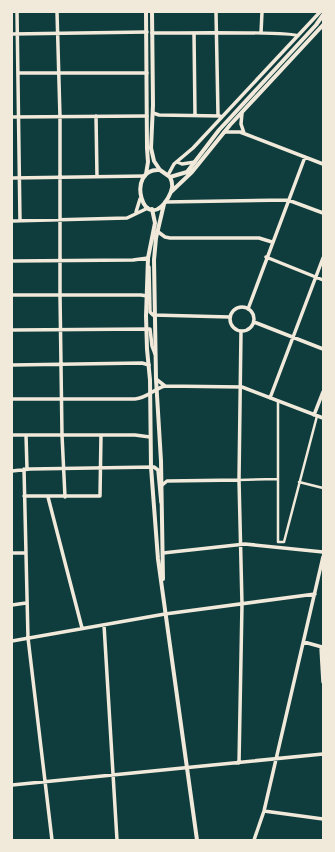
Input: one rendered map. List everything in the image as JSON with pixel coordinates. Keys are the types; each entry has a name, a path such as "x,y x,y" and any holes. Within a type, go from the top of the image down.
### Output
{"street":[{"path":"17,12 21,178 20,221"},
{"path":"57,12 61,220 60,329 65,497"},
{"path":"146,12 148,162 146,175"},
{"path":"152,12 153,113 150,148 154,161 160,170 169,176 173,184 171,192"},
{"path":"216,12 220,116"},
{"path":"261,33 262,12"},
{"path":"169,176 171,168 193,148 220,116 320,12"},
{"path":"169,176 187,172 214,136 316,25 323,15"},
{"path":"12,221 127,218 150,209 159,208 171,192 192,172 224,132 323,25"},
{"path":"12,34 147,32"},
{"path":"152,33 261,33 294,34 298,36"},
{"path":"194,33 195,115"},
{"path":"19,73 147,73"},
{"path":"242,112 241,124 244,133"},
{"path":"153,113 159,115 220,116"},
{"path":"96,116 97,177"},
{"path":"12,117 147,116"},
{"path":"224,132 234,130 244,133 323,164"},
{"path":"248,309 266,257 305,157"},
{"path":"177,162 182,164 195,162"},
{"path":"136,214 140,199 142,181 146,175 153,170 160,170"},
{"path":"12,178 146,175"},
{"path":"140,199 150,209 155,223 148,258 147,329 151,467 158,559 197,840"},
{"path":"164,203 288,200 323,213"},
{"path":"163,589 164,554 162,486 156,389 154,247 164,203"},
{"path":"157,231 165,237 170,238 259,238 272,242"},
{"path":"266,257 323,280"},
{"path":"12,261 133,260 148,258"},
{"path":"148,258 150,312 156,315 230,318"},
{"path":"270,398 323,258"},
{"path":"12,295 141,294 147,296"},
{"path":"237,309 248,309 253,314 254,322 250,328 241,331 233,327 230,318 237,309"},
{"path":"254,322 323,349"},
{"path":"12,330 147,329 152,332 152,346 155,354"},
{"path":"239,763 242,604 239,480 242,387 241,331"},
{"path":"12,365 142,363 149,365"},
{"path":"156,380 165,386"},
{"path":"12,399 135,399 150,395 156,389 165,386 242,387 323,418"},
{"path":"278,401 278,542 284,542 323,392"},
{"path":"12,435 102,435 143,436 150,438"},
{"path":"26,435 24,496 28,638 52,840"},
{"path":"24,496 99,497 101,494 102,435"},
{"path":"12,470 151,467 158,470 159,496 162,507"},
{"path":"162,486 166,481 278,479"},
{"path":"299,482 323,488"},
{"path":"48,497 82,628"},
{"path":"164,554 241,545 323,552"},
{"path":"12,553 25,553"},
{"path":"254,840 264,811 323,558"},
{"path":"12,641 165,614 315,594"},
{"path":"12,605 26,603"},
{"path":"104,624 117,840"},
{"path":"304,642 322,647 323,682"},
{"path":"12,786 323,754"},
{"path":"264,811 323,819"}]}
